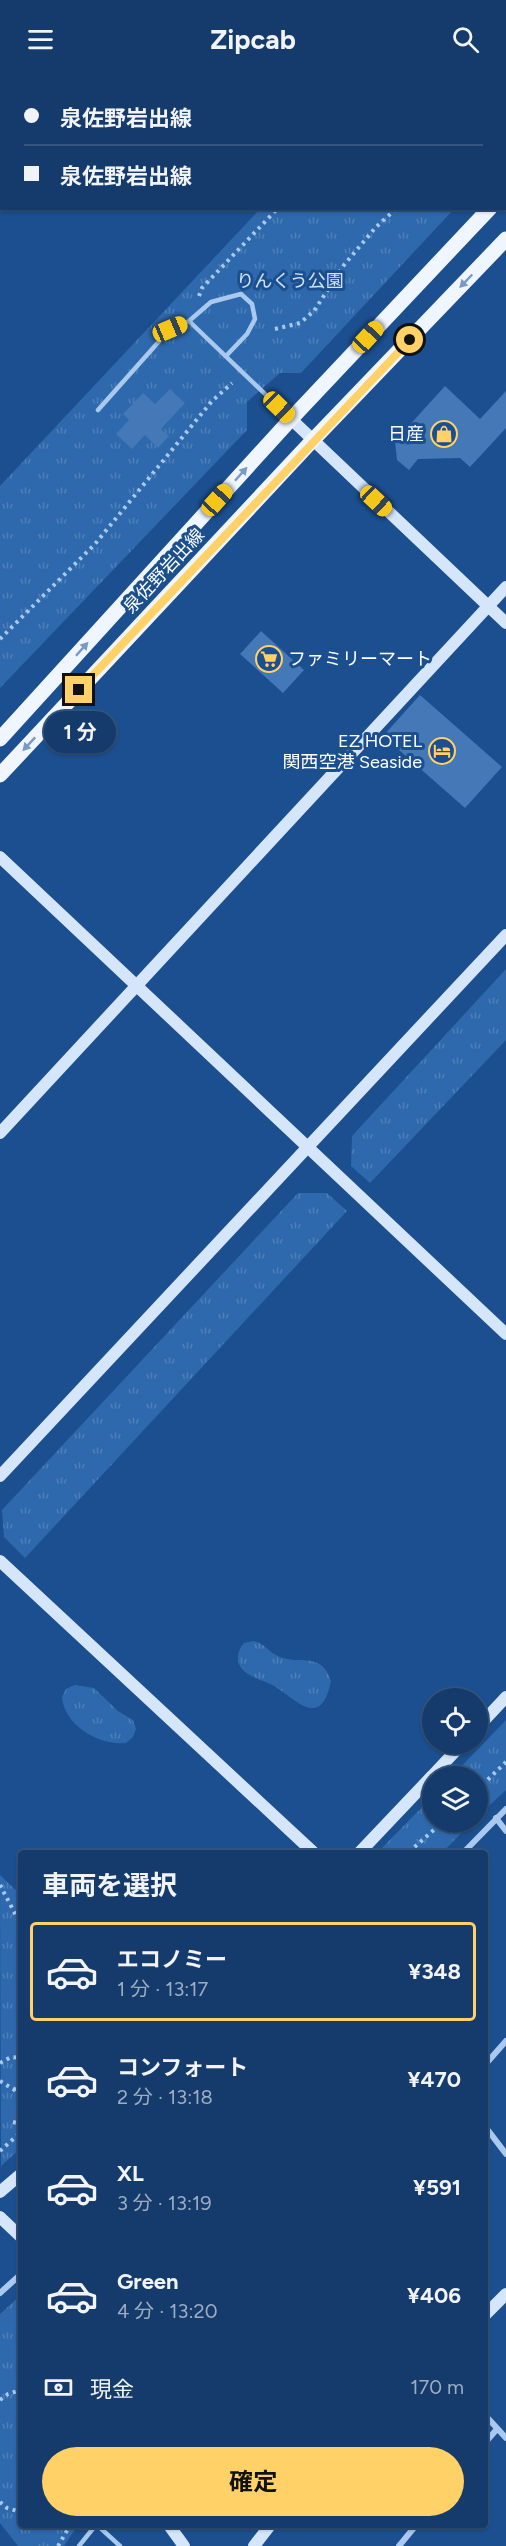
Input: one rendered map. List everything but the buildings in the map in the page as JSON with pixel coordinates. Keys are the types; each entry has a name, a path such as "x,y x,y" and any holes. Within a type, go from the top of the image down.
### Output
{"main road":[{"name":"泉佐野岩出線","path":"0,739 291,419 487,210"},
{"name":"泉佐野岩出線","path":"0,775 312,441 506,239"}],"street":[{"path":"291,419 506,623"},
{"path":"0,1133 506,587"},
{"path":"0,858 506,1334"},
{"path":"0,1476 506,935"},
{"path":"0,1561 311,1850"},
{"path":"488,1716 506,1697"},
{"path":"441,1766 453,1754"},
{"path":"362,1850 422,1787"},
{"path":"466,1850 506,1809"},
{"path":"496,1818 506,1831"},
{"path":"488,2061 506,2041"},
{"path":"488,2130 506,2154"},
{"path":"0,2192 18,2177"},
{"path":"0,2217 18,2234"},
{"path":"0,2293 18,2277"},
{"path":"488,2312 506,2294"},
{"path":"488,2419 506,2438"},
{"path":"488,2439 497,2429"},
{"path":"171,2528 183,2546"},
{"path":"254,2546 268,2528"},
{"path":"399,2546 414,2528"}],"lane":[{"path":"98,410 170,329 189,321 211,302 241,294 252,304 255,319 246,334 226,356"},
{"path":"189,321 291,419"},
{"path":"79,2546 93,2528"},
{"path":"99,2528 120,2546"}],"path":[{"path":"189,321 202,288 276,210"},
{"path":"275,329 300,323 314,311 344,266 376,227 395,210"},
{"path":"0,639 95,544 212,401 232,383"},
{"path":"488,1779 506,1762"},
{"path":"411,1850 432,1832"},
{"path":"0,1885 18,1919"},
{"path":"0,2063 11,2057 18,2058"},
{"path":"0,2081 18,2092"},
{"path":"14,2090 18,2085"},
{"path":"14,2122 18,2123"},
{"path":"0,2151 18,2135"},
{"path":"0,2400 18,2391"},
{"path":"0,2502 7,2508 18,2511"},
{"path":"58,2546 69,2528"}],"green space":[{"name":"りんくう公園","path":"259,210 453,210 301,373 280,373 247,402 247,430 0,688 0,486"},
{"path":"506,969 506,1040 370,1183 351,1166 352,1136"},
{"path":"298,1193 327,1193 347,1211 25,1558 4,1537 2,1510"},
{"path":"253,1641 284,1658 308,1660 321,1665 327,1671 331,1681 327,1696 321,1705 314,1708 307,1707 274,1686 245,1672 239,1664 239,1653 244,1643"},
{"path":"75,1685 94,1688 118,1711 133,1720 136,1729 133,1737 126,1743 105,1741 94,1737 76,1725 64,1707 62,1697 66,1689"},
{"path":"506,1720 506,1790 488,1807 488,1766 462,1766 473,1754 488,1754 488,1739"},
{"path":"422,1807 422,1832 462,1832 445,1850 380,1850"},
{"path":"0,1875 18,1892 18,2151 1,2166"},
{"path":"18,2298 18,2528 76,2528 64,2546 18,2546 0,2523 0,2314"}],"place":[{"name":"日産","path":"444,434"},
{"name":"ファミリーマート","path":"269,659"},
{"name":"EZ HOTEL 関西空港 Seaside","path":"442,751"}],"route":[{"path":"79,690 312,441 410,340"}]}
